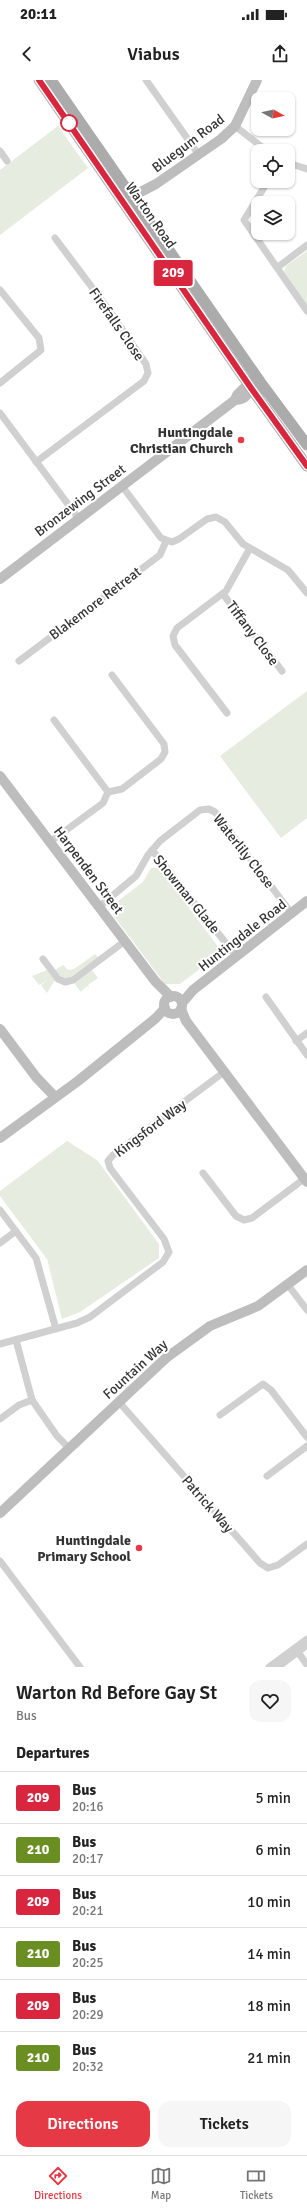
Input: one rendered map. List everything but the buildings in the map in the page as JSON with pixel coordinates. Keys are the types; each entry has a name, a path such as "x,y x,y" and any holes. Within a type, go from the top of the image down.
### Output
{"main road":[{"name":"Warton Road","path":"39,80 244,357 267,392 307,446"},
{"name":"Warton Road","path":"51,80 251,388 306,463"}],"street":[{"name":"Bluegum Road","path":"130,203 199,155 234,126 257,80"},
{"path":"148,81 199,155"},
{"path":"234,126 258,144"},
{"path":"0,151 7,161"},
{"path":"295,165 307,168"},
{"path":"264,188 244,220 307,311"},
{"name":"Firefalls Close","path":"36,462 144,381 148,373 146,364 106,306 55,238"},
{"path":"278,268 307,245"},
{"path":"0,290 39,338 41,350 0,382"},
{"path":"244,357 252,378 251,388 261,388 267,392"},
{"name":"Bronzewing Street","path":"0,579 235,400 241,390 251,388"},
{"path":"0,413 79,519"},
{"path":"122,486 161,538 166,541 172,542 179,539 207,518 216,517 225,522 237,538 250,548 282,565 294,576 307,593"},
{"name":"Blakemore Retreat","path":"19,661 160,555 166,541"},
{"path":"226,713 175,645 173,636 177,628 223,594 250,548"},
{"name":"Tiffany Close","path":"223,594 282,671"},
{"path":"108,792 122,789 161,759 165,752 164,744 112,675"},
{"path":"54,720 108,792"},
{"name":"Harpenden Street","path":"0,776 155,981 172,1006 186,1021 305,1177"},
{"path":"50,842 104,803 108,792"},
{"name":"Waterlily Close","path":"209,809 211,801"},
{"name":"Waterlily Close","path":"99,907 136,876 152,850 200,810 209,809 215,812 292,914"},
{"name":"Showman Glade","path":"152,850 237,957"},
{"name":"Huntingdale Road","path":"0,1132 84,1074 307,902"},
{"path":"43,959 58,979 65,982 72,980 125,941"},
{"path":"266,997 307,1055"},
{"path":"1,1032 51,1097"},
{"path":"296,1041 307,1032"},
{"name":"Kingsford Way","path":"0,1344 56,1329 90,1317 172,1253 164,1239 110,1168 108,1161 113,1155 224,1072"},
{"name":"Huntingdale Road","path":"0,1138 51,1097"},
{"path":"203,1173 243,1223 252,1218 305,1177"},
{"path":"0,1210 36,1258 40,1267 56,1329"},
{"path":"0,1243 16,1231"},
{"name":"Fountain Way","path":"0,1513 166,1358 201,1331 258,1306 307,1270"},
{"path":"288,1285 307,1310"},
{"path":"16,1340 32,1400 57,1436 70,1449"},
{"path":"220,1415 263,1384 271,1390 307,1437"},
{"path":"0,1419 19,1405 32,1400"},
{"name":"Patrick Way","path":"119,1402 260,1563 268,1568 278,1565 307,1544"},
{"path":"267,1476 307,1446"},
{"path":"0,1561 80,1667"},
{"path":"278,1667 307,1638"},
{"path":"269,1667 307,1645"},
{"path":"294,1652 307,1665"},
{"path":"294,1652 304,1667"}],"shaded area":[{"path":"58,126 88,168 0,235 0,170"},
{"path":"307,251 307,306 284,271 286,266"},
{"path":"307,691 307,818 281,838 220,756"},
{"path":"151,868 159,868 222,952 180,984 165,984 113,915 113,905 143,882"},
{"path":"95,954 98,957 68,979 61,978 55,970 63,965 68,970 74,969"},
{"path":"47,970 55,980 47,993 41,985 49,979 39,985 32,976"},
{"path":"92,970 98,978 88,985 89,988 87,986 81,992 74,983"},
{"path":"67,1141 97,1160 159,1244 159,1258 80,1312 62,1319 47,1259 0,1196 0,1191"}],"bus line":[{"name":"209","path":"39,80 251,388 307,466"}],"place":[{"name":"Huntingdale Christian Church","path":"241,440"},
{"name":"Huntingdale Primary School","path":"139,1548"}]}
